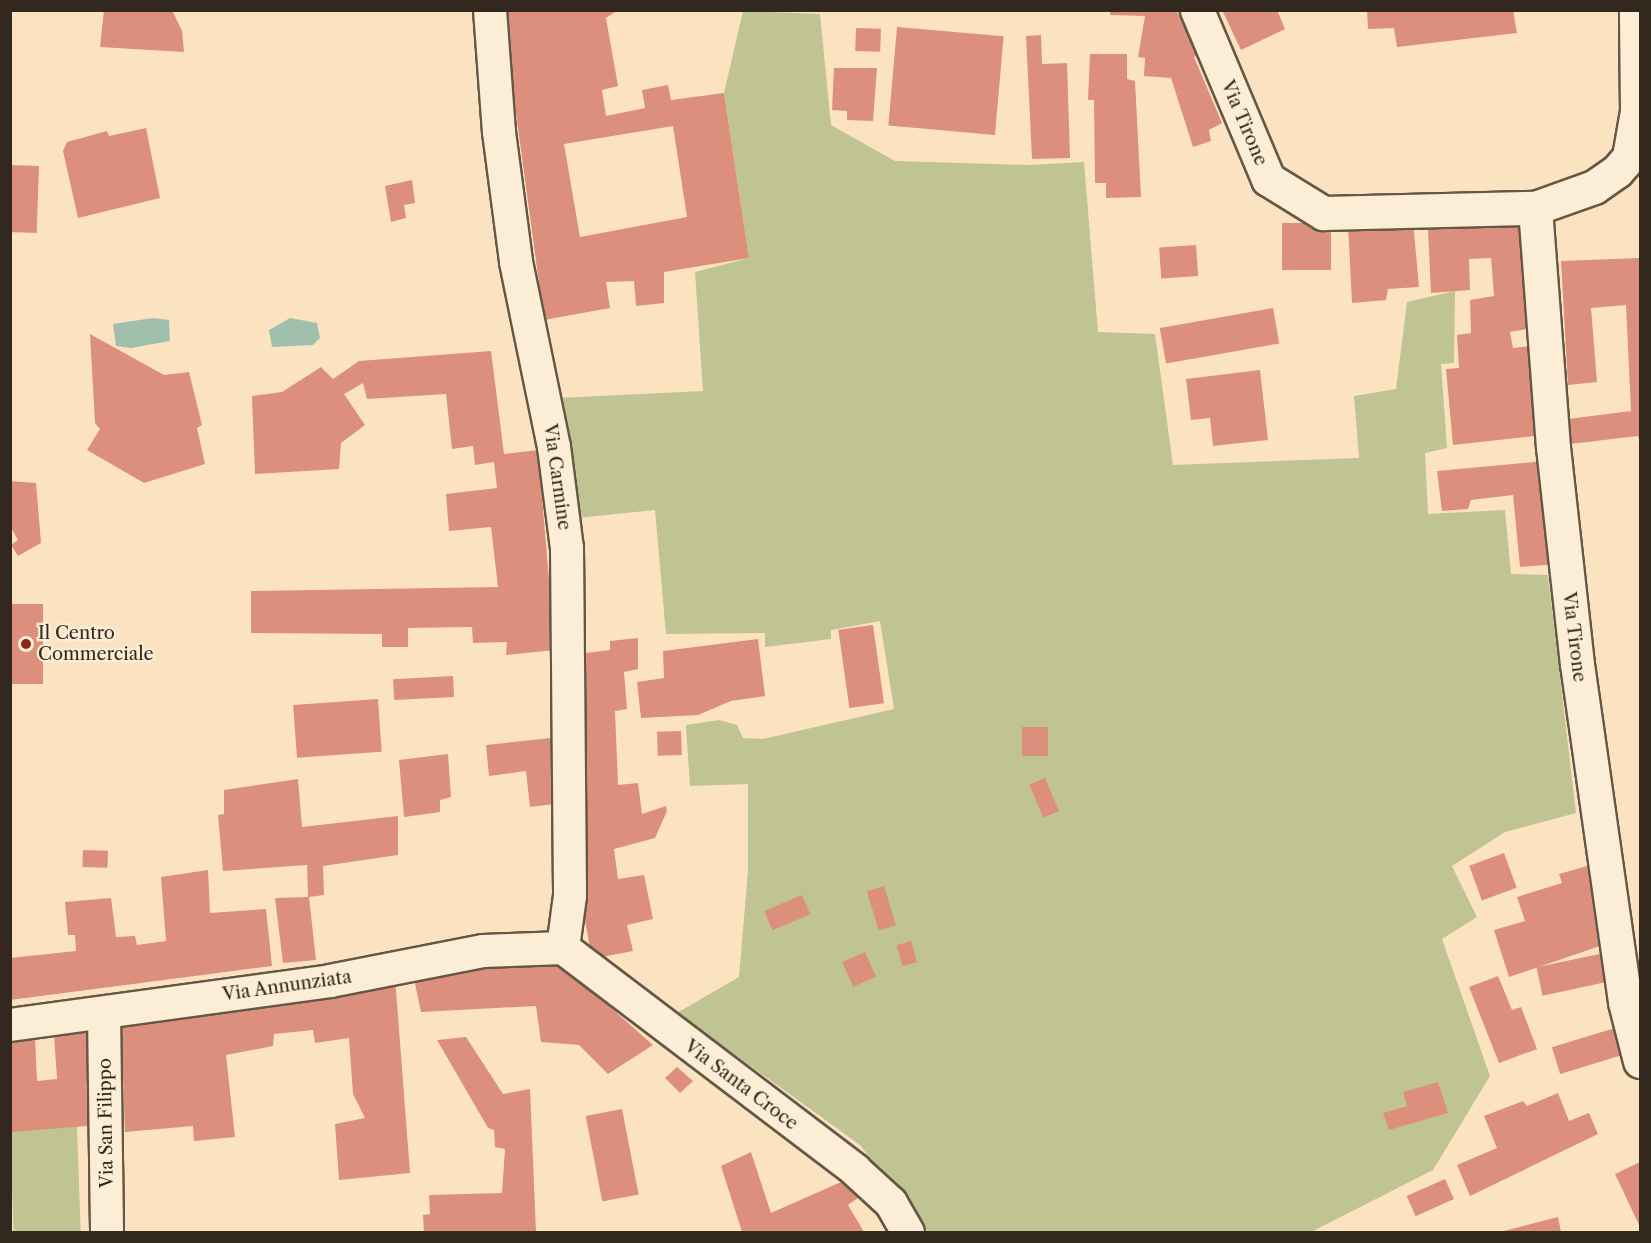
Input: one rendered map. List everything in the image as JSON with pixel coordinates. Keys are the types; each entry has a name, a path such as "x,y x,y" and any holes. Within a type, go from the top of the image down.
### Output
{"street":[{"name":"Via Carmine","path":"490,10 499,132 516,262 554,447 567,548 570,896 563,948"},
{"name":"Via Tirone","path":"1197,10 1268,179 1323,213 1534,208 1594,187 1617,171 1629,157 1637,111 1636,10"},
{"name":"Via Tirone","path":"1534,208 1553,447 1575,653 1625,1002 1641,1061"},
{"name":"Via Annunziata","path":"10,1025 104,1014 330,981 483,951 563,948"},
{"name":"Via Santa Croce","path":"563,948 855,1170 891,1203 908,1233"},
{"name":"Via San Filippo","path":"104,1014 107,1233"}],"green space":[{"path":"743,11 820,14 831,125 895,161 1029,165 1084,162 1098,332 1155,334 1173,465 1359,458 1354,396 1396,389 1407,302 1455,291 1454,363 1441,364 1447,448 1425,453 1428,514 1505,510 1511,574 1548,575 1576,813 1505,832 1452,866 1477,917 1442,939 1490,1076 1433,1170 1311,1232 928,1232 860,1145 677,1013 739,977 748,871 748,784 690,786 686,725 719,720 737,725 743,738 763,739 894,709 880,621 831,630 831,639 765,647 765,633 666,634 655,510 577,518 557,398 703,391 695,272 749,258 724,93"},
{"path":"77,1127 81,1232 14,1232 10,1129"}],"shaded area":[{"path":"153,318 169,320 170,341 131,348 116,346 113,324"},
{"path":"290,318 317,323 320,338 313,345 272,347 269,330"}],"building":[{"path":"104,10 172,10 182,31 184,52 100,47"},
{"path":"502,10 618,10 606,18 618,86 602,90 606,116 645,108 642,90 668,85 671,100 724,93 749,258 664,272 664,303 636,306 634,281 606,282 610,308 544,320","holes":["673,126 687,217 580,237 564,144"]},
{"path":"1110,10 1176,10 1201,54 1194,57 1222,123 1209,130 1211,141 1193,147 1171,78 1144,76 1145,58 1138,57 1145,16 1110,15"},
{"path":"1222,10 1277,10 1285,29 1241,50"},
{"path":"1367,10 1513,10 1517,33 1397,47 1394,28 1368,29"},
{"path":"897,27 1004,36 995,135 888,126"},
{"path":"856,28 881,29 880,52 855,51"},
{"path":"1041,35 1042,64 1067,63 1070,158 1032,159 1026,36"},
{"path":"1090,54 1127,54 1127,79 1135,81 1141,197 1106,198 1106,183 1095,183 1094,100 1088,100"},
{"path":"834,68 877,68 873,121 847,120 847,111 832,110"},
{"path":"146,128 160,198 78,218 63,151 67,142 107,131 109,136"},
{"path":"10,165 39,166 37,233 10,232"},
{"path":"412,180 415,203 404,205 406,218 391,222 385,186"},
{"path":"1413,221 1419,287 1388,289 1386,300 1352,303 1348,224"},
{"path":"1525,221 1538,327 1510,332 1513,348 1537,345 1544,435 1453,445 1446,369 1459,368 1457,335 1471,333 1470,300 1494,296 1491,258 1469,259 1470,290 1431,293 1428,229"},
{"path":"1282,223 1331,223 1331,270 1282,270"},
{"path":"1196,245 1198,276 1161,279 1159,248"},
{"path":"1640,258 1640,442 1638,436 1570,444 1568,419 1631,411 1626,305 1591,308 1597,382 1568,385 1561,261"},
{"path":"1273,308 1279,343 1166,363 1160,328"},
{"path":"90,334 164,375 189,372 202,425 197,428 205,464 144,483 87,450 100,429 95,423"},
{"path":"491,351 504,454 538,450 555,650 506,655 507,642 473,643 472,627 408,628 408,647 382,647 382,634 251,633 251,591 498,587 491,527 449,531 446,494 497,488 494,462 475,465 473,446 452,449 446,394 367,399 363,383 344,394 365,425 341,443 339,469 255,474 252,396 282,392 321,367 333,379 359,361"},
{"path":"1260,370 1268,440 1213,446 1210,418 1191,420 1186,379"},
{"path":"1545,461 1556,564 1520,567 1513,495 1471,500 1468,509 1442,511 1437,471"},
{"path":"10,481 36,483 41,543 18,556 11,545 18,540 10,526"},
{"name":"Il Centro Commerciale","path":"10,604 43,604 43,684 10,684"},
{"path":"873,625 884,703 849,708 838,630"},
{"path":"638,638 638,669 624,672 627,709 615,711 618,785 638,783 642,814 666,806 667,811 655,838 614,849 618,879 644,875 653,919 627,925 633,951 592,959 582,904 578,654 610,650 610,641"},
{"path":"758,639 765,696 731,701 698,715 641,718 637,682 664,678 663,651"},
{"path":"453,676 454,697 394,700 393,679"},
{"path":"378,699 382,752 297,758 293,705"},
{"path":"1022,727 1048,727 1048,756 1022,756"},
{"path":"681,731 682,755 658,756 657,732"},
{"path":"560,737 563,803 530,807 526,771 489,776 486,745"},
{"path":"448,754 451,797 440,800 440,812 404,817 399,760"},
{"path":"1045,778 1059,811 1043,818 1029,785"},
{"path":"298,779 302,827 398,816 398,855 323,866 324,895 309,897 316,960 283,963 275,898 308,897 307,865 223,871 218,815 224,814 224,790"},
{"path":"83,850 108,851 107,868 82,867"},
{"path":"1504,853 1517,888 1482,900 1469,866"},
{"path":"1587,866 1603,945 1509,977 1494,930 1525,921 1517,897 1562,883 1559,874"},
{"path":"208,870 210,913 266,909 272,966 10,1000 10,958 76,951 75,935 68,935 65,902 111,898 116,937 135,936 137,945 166,941 161,877"},
{"path":"884,886 896,925 879,930 867,891"},
{"path":"802,895 810,914 772,930 764,911"},
{"path":"911,941 917,962 903,966 897,945"},
{"path":"865,952 876,977 853,987 842,962"},
{"path":"1604,953 1610,981 1543,996 1537,967"},
{"path":"497,960 550,961 592,991 653,1045 608,1074 579,1045 541,1042 536,1006 421,1012 413,974"},
{"path":"1498,976 1512,1010 1521,1007 1537,1049 1499,1063 1469,987"},
{"path":"395,977 410,1173 339,1180 335,1124 365,1118 353,1094 349,1038 315,1043 313,1030 274,1034 273,1046 226,1055 235,1137 194,1141 193,1126 125,1132 121,1024"},
{"path":"1615,1028 1623,1055 1560,1074 1552,1047"},
{"path":"93,1029 101,1125 10,1132 10,1040 35,1037 37,1081 57,1079 54,1034"},
{"path":"466,1037 503,1094 530,1089 536,1232 424,1232 423,1215 430,1214 429,1195 502,1193 505,1149 495,1147 494,1130 488,1128 437,1040"},
{"path":"677,1067 693,1081 680,1093 665,1078"},
{"path":"1438,1082 1448,1113 1389,1130 1383,1113 1407,1106 1403,1092"},
{"path":"1558,1093 1569,1121 1589,1113 1598,1134 1470,1196 1457,1165 1497,1148 1484,1116 1523,1101 1527,1106"},
{"path":"622,1109 639,1194 602,1201 586,1116"},
{"path":"751,1152 771,1213 841,1182 859,1197 848,1205 864,1232 742,1232 721,1166"},
{"path":"1640,1162 1640,1227 1615,1174"},
{"path":"1445,1179 1454,1199 1416,1216 1407,1196"},
{"path":"1558,1217 1561,1232 1500,1232"}],"place":[{"name":"Il Centro Commerciale","path":"26,644"}]}
